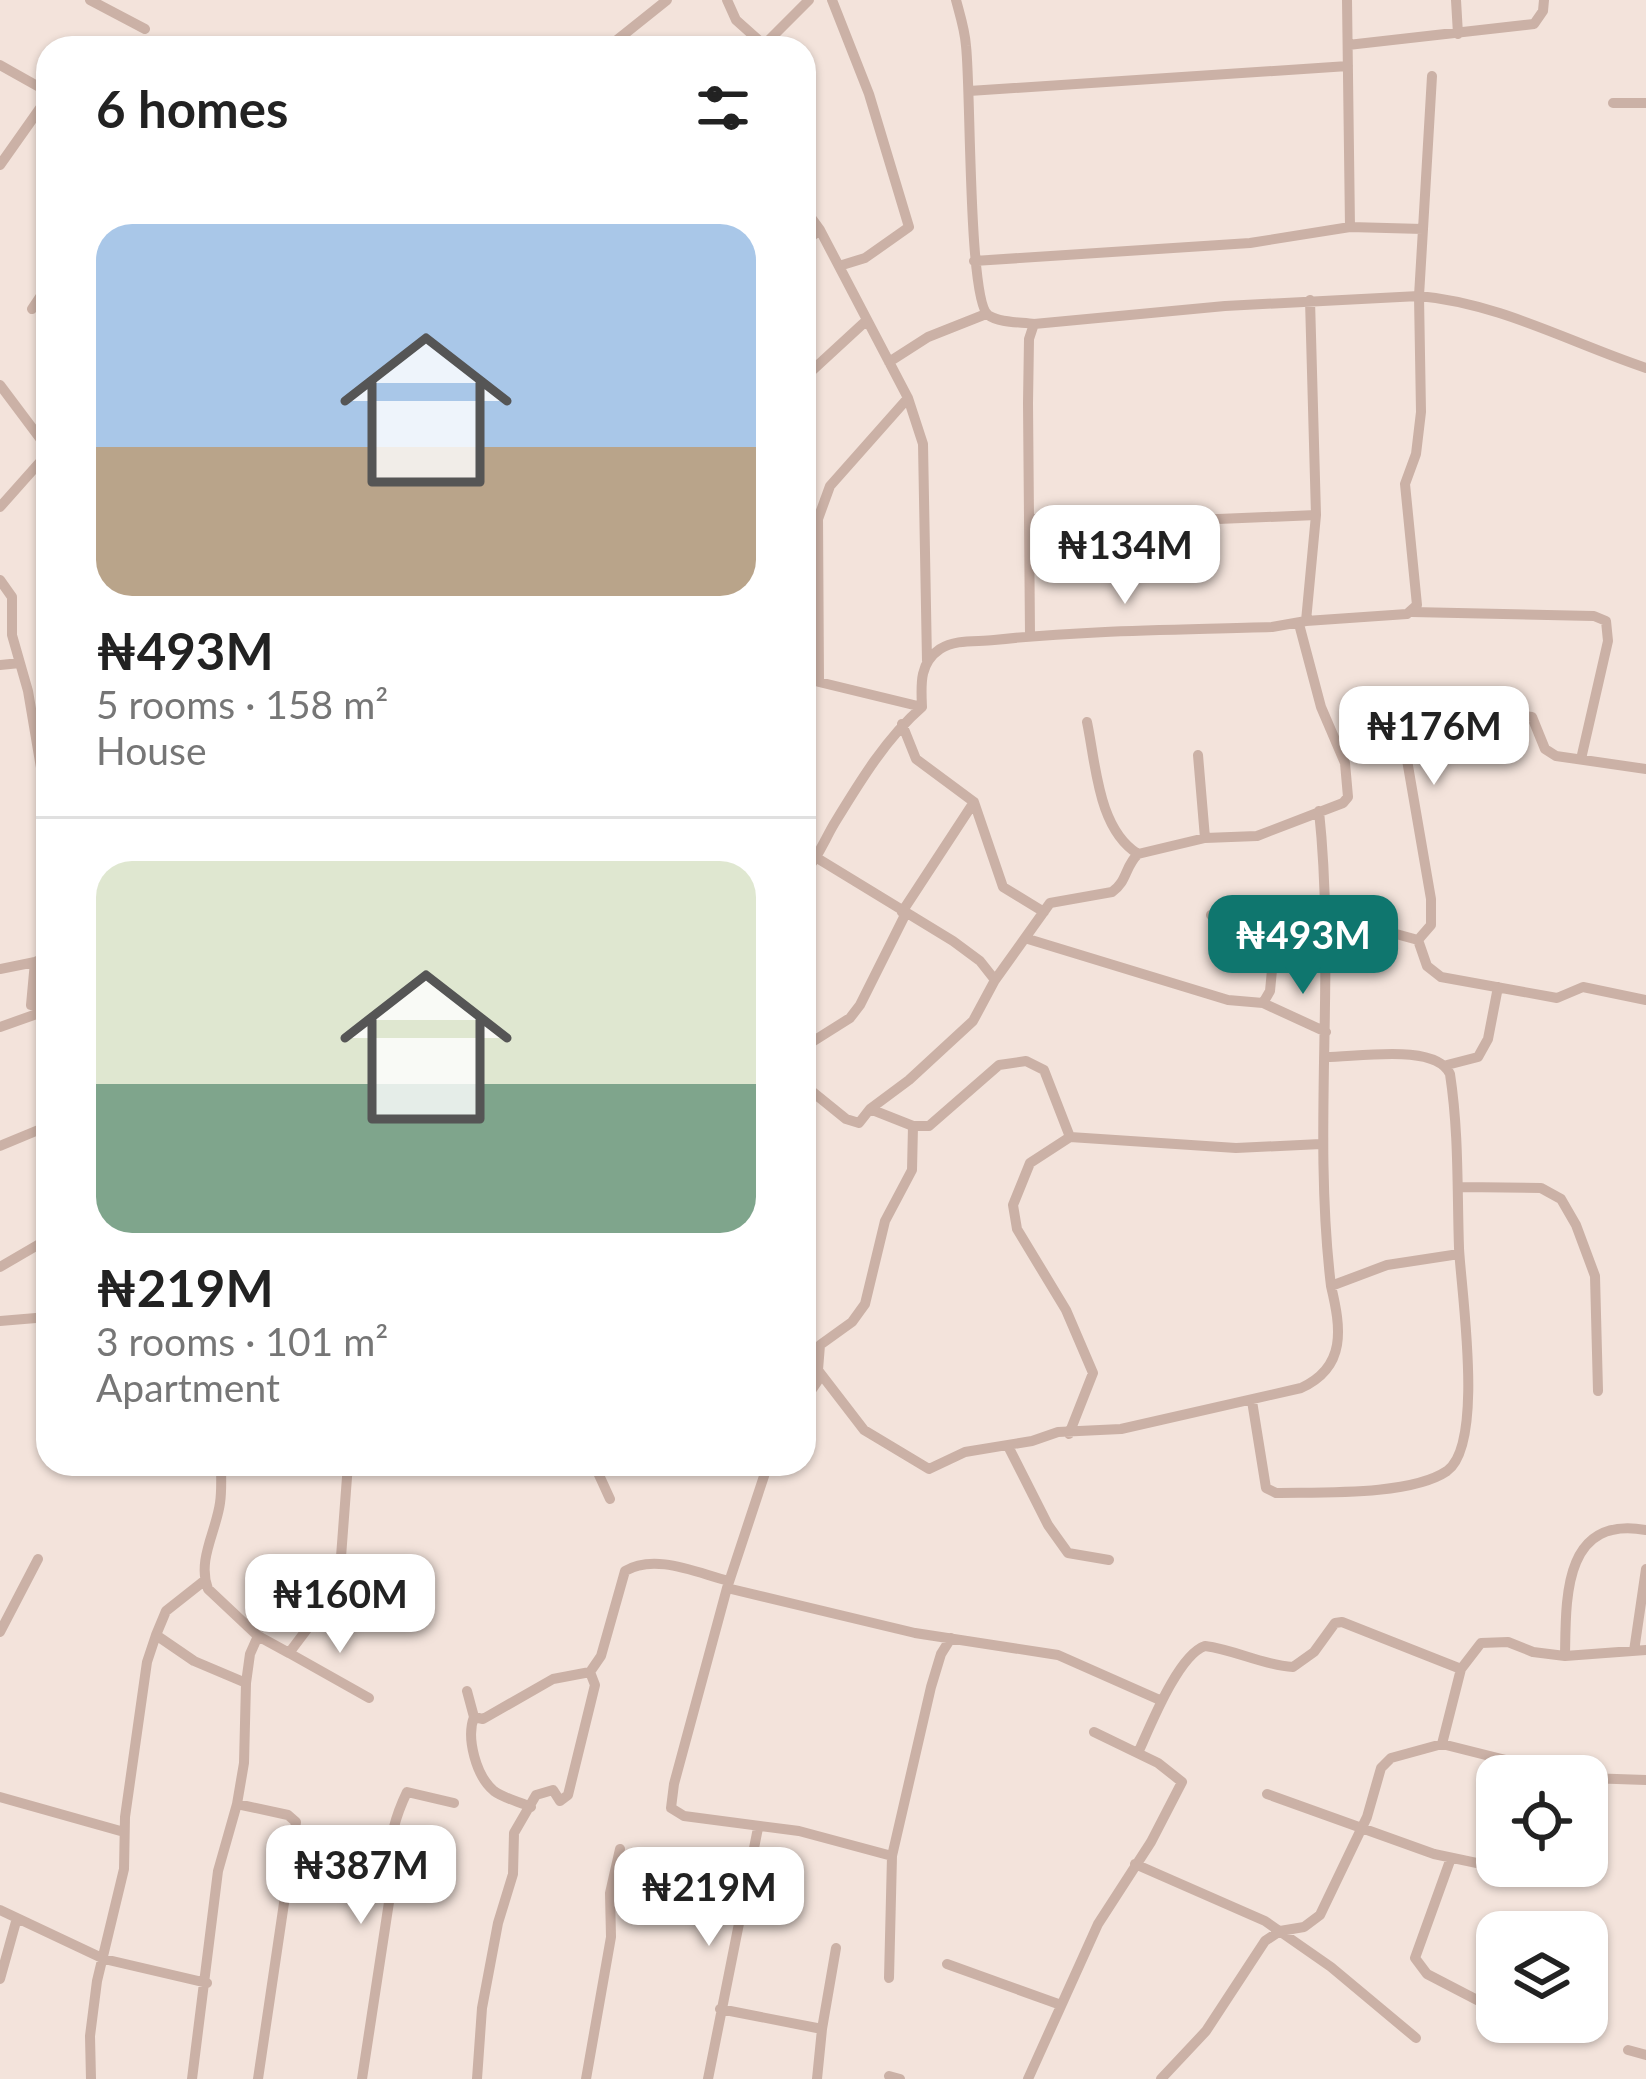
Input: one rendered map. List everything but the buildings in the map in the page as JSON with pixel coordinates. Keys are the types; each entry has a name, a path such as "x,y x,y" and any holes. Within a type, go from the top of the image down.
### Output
{"street":[{"path":"91,0 145,29"},
{"path":"622,36 668,0"},
{"path":"727,0 736,20 752,36"},
{"path":"772,36 809,0"},
{"path":"832,0 868,94 909,227 892,243 839,266"},
{"path":"956,0 966,41 976,286 986,314"},
{"path":"1347,0 1350,227"},
{"path":"1456,0 1458,34"},
{"path":"1348,45 1534,24 1544,11 1544,0"},
{"path":"0,65 36,87"},
{"path":"969,91 1348,66"},
{"path":"1412,612 1417,598 1405,484 1419,434 1419,296 1432,76"},
{"path":"1612,103 1646,103"},
{"path":"0,165 36,112"},
{"path":"816,224 908,398 923,444 927,661 920,681 922,707"},
{"path":"974,261 1250,243 1350,227 1424,229"},
{"path":"816,233 820,230"},
{"path":"889,362 928,337 986,314 1034,324 1310,300 1419,296 1451,298 1502,314 1646,368"},
{"path":"816,1095 846,1119 859,1123 973,1022 995,980 1044,912 1056,901 1112,892 1120,887 1138,854 1204,838 1257,836 1342,803 1350,790 1345,763 1321,707 1303,622 1316,515 1310,300"},
{"path":"32,309 36,303"},
{"path":"816,368 867,320"},
{"path":"1030,635 1028,403 1029,339 1034,324"},
{"path":"0,385 36,434"},
{"path":"908,398 830,486 818,518 819,682 922,707"},
{"path":"0,506 36,465"},
{"path":"1032,519 1170,521 1316,515"},
{"path":"1,583 12,597 12,634 36,746"},
{"path":"927,661 942,647 962,641 1030,635 1359,620 1412,612 1594,616 1606,621 1608,641 1581,759"},
{"path":"0,665 20,663"},
{"path":"1418,940 1431,925 1431,899 1402,731 1406,711 1419,702 1526,715 1535,721 1550,753 1646,769"},
{"path":"816,850 902,724 922,707"},
{"path":"1087,722 1108,816 1118,838 1138,854"},
{"path":"902,724 916,759 974,802 1004,887 1044,912"},
{"path":"1198,755 1204,838"},
{"path":"905,915 902,912 974,802"},
{"path":"816,1363 835,1396 864,1430 929,1469 965,1452 1058,1432 1121,1429 1252,1401 1301,1388 1326,1372 1339,1332 1321,1144 1326,1032 1319,812"},
{"path":"816,860 953,941 980,961 995,980"},
{"path":"816,1039 860,1006 905,915"},
{"path":"1211,915 1276,928 1323,917 1418,940"},
{"path":"1263,1003 1270,991 1276,928"},
{"path":"1028,939 1228,1000 1263,1003 1326,1032"},
{"path":"1418,940 1427,966 1436,975 1557,998 1582,987 1646,1000"},
{"path":"0,968 35,962 31,1005 36,1006"},
{"path":"1326,1057 1426,1054 1447,1065 1478,1057 1488,1040 1498,986"},
{"path":"0,1028 36,1014"},
{"path":"870,1109 913,1126 929,1126 999,1065 1026,1061 1044,1070 1070,1137"},
{"path":"1252,1401 1270,1492 1356,1492 1429,1480 1448,1470 1462,1450 1467,1318 1456,1113 1447,1065"},
{"path":"816,1383 820,1345 852,1322 865,1304 885,1221 912,1170 913,1126"},
{"path":"0,1146 36,1131"},
{"path":"1069,1433 1094,1373 1066,1310 1017,1229 1012,1204 1030,1163 1070,1137 1236,1148 1321,1144"},
{"path":"1460,1187 1541,1188 1562,1199 1595,1276 1598,1391"},
{"path":"0,1267 36,1246"},
{"path":"1331,1286 1387,1265 1460,1254"},
{"path":"0,1321 36,1318"},
{"path":"1008,1446 1048,1525 1068,1553 1109,1560"},
{"path":"221,1476 220,1505 205,1556 208,1589 258,1636 369,1698"},
{"path":"289,1653 329,1600 341,1557 347,1476"},
{"path":"599,1476 610,1499"},
{"path":"759,1476 671,1808 684,1816 799,1831 892,1856"},
{"path":"1565,1656 1568,1596 1580,1550 1593,1538 1628,1527 1646,1530"},
{"path":"0,1632 38,1558"},
{"path":"474,1717 484,1719 553,1679 590,1672 601,1656 626,1570 639,1562 915,1633 1043,1660 1162,1701"},
{"path":"1442,1744 1461,1669 1474,1649 1492,1640 1565,1656 1640,1650 1646,1569"},
{"path":"91,2079 90,2036 97,1981 124,1870 124,1832 147,1662 166,1612 204,1581"},
{"path":"1138,1753 1162,1701 1196,1650 1216,1648 1265,1665 1293,1667 1314,1652 1335,1623 1342,1622 1461,1669"},
{"path":"156,1635 194,1660 246,1683"},
{"path":"192,2079 218,1871 238,1804 244,1763 250,1654 258,1636"},
{"path":"889,1978 892,1856 931,1687 951,1638"},
{"path":"477,2079 482,2008 513,1874 514,1833 536,1795 553,1790 560,1801 568,1795 595,1685 590,1672"},
{"path":"467,1691 478,1771 495,1792 531,1807"},
{"path":"1028,2079 1098,1924 1182,1782 1158,1763 1094,1732"},
{"path":"1161,2079 1206,2031 1265,1941 1280,1931 1304,1927 1320,1915 1363,1826 1381,1768 1391,1758 1442,1744 1486,1755"},
{"path":"1608,1779 1646,1780"},
{"path":"362,2079 391,1889 387,1866 393,1828 407,1792 454,1803"},
{"path":"1268,1794 1476,1863"},
{"path":"0,1797 124,1832"},
{"path":"238,1804 288,1815 296,1822 259,2079"},
{"path":"708,2079 758,1828"},
{"path":"586,2079 611,1936 610,1893 620,1849"},
{"path":"1451,1858 1415,1958 1427,1974 1476,1999"},
{"path":"1135,1864 1265,1921 1331,1967 1416,2038"},
{"path":"0,1910 104,1959 207,1983"},
{"path":"0,1978 17,1918"},
{"path":"817,2079 836,1948"},
{"path":"946,1964 1061,2006"},
{"path":"720,2009 822,2029"},
{"path":"1628,2050 1646,2055"}]}
